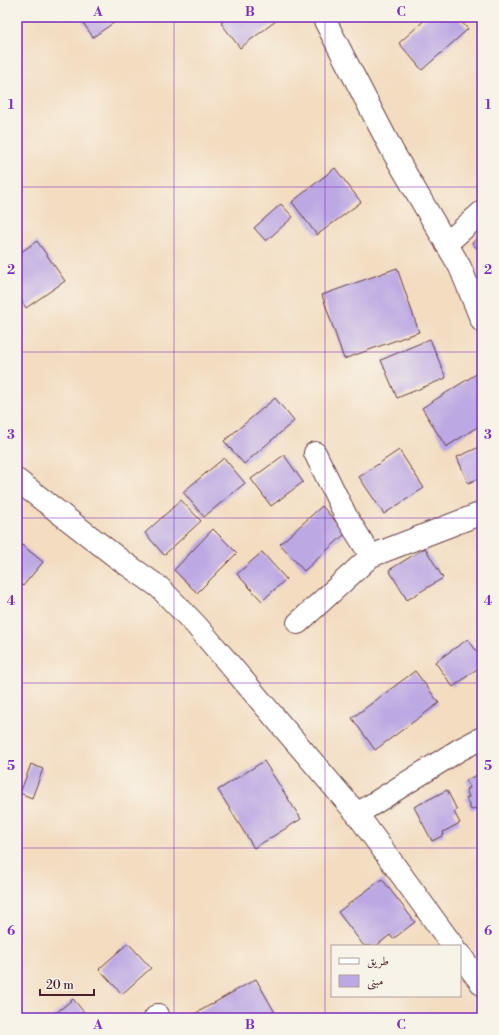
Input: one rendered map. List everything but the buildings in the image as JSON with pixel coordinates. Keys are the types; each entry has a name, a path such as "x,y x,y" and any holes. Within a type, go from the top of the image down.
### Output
{"street":[{"path":"323,17 393,152 460,267 482,321"},
{"path":"446,244 482,212"},
{"path":"315,453 346,516 371,556"},
{"path":"17,480 100,545 159,587 196,625 357,814 452,945"},
{"path":"298,623 371,556 482,513"},
{"path":"357,814 459,750 482,738"},
{"path":"461,956 482,984"}]}
